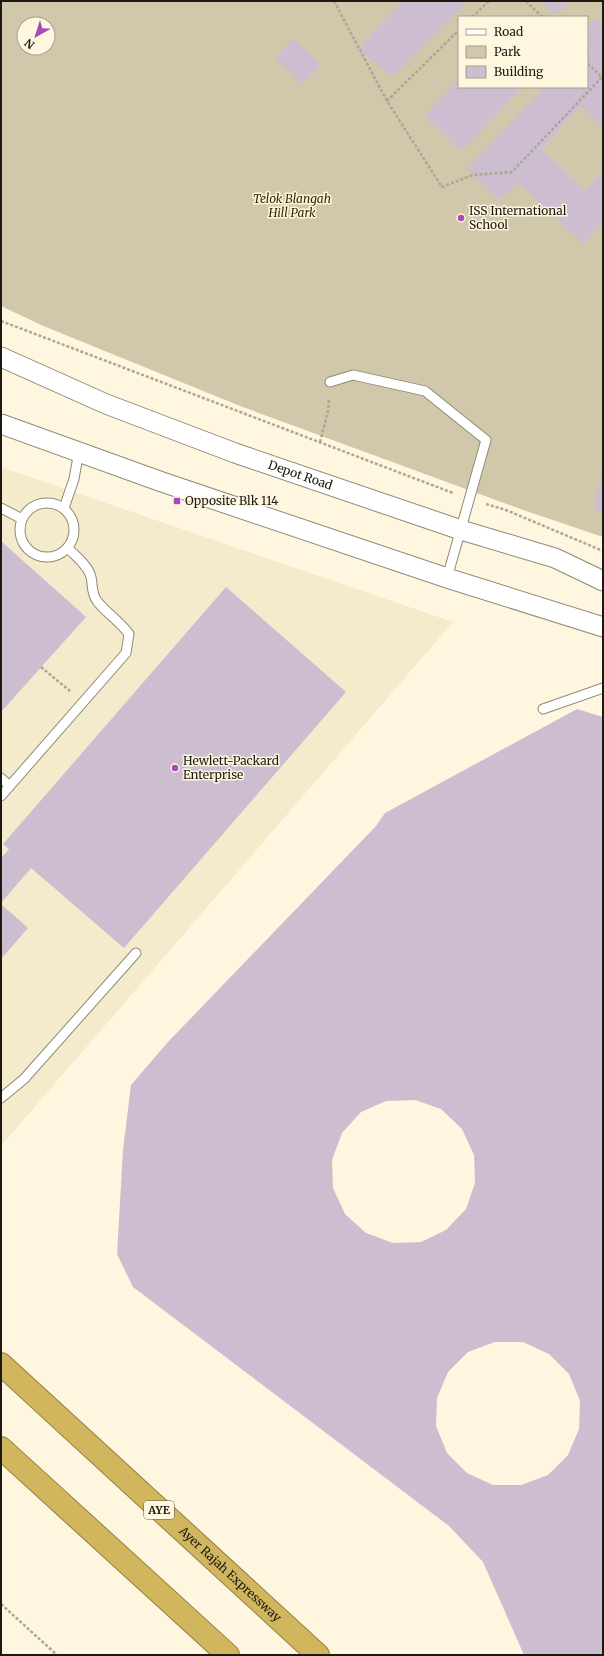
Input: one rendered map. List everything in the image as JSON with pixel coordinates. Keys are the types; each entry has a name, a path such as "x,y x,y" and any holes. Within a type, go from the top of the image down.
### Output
{"highway":[{"name":"Ayer Rajah Expressway","path":"1,1364 318,1655"},
{"path":"1,1448 228,1655"}],"street":[{"name":"Depot Road","path":"1,357 106,404 235,453 461,530 555,558 603,581"},
{"path":"1,424 162,482 447,578 603,627"}],"lane":[{"path":"330,382 352,375 425,391 486,440 447,578"},
{"path":"64,508 74,478 79,451"},
{"path":"40,503 53,503 64,508 71,517 74,527 73,538 68,548 57,555 44,557 32,553 23,544 21,538 20,532 22,519 29,509 40,503"},
{"path":"1,508 22,519"},
{"path":"1,796 126,653 129,634 123,625 97,601 93,594 91,576 87,568 68,548"},
{"path":"544,709 603,688"},
{"path":"1,778 10,786"},
{"path":"1,1098 24,1079 136,953"}],"path":[{"path":"334,1 387,101 442,187 473,175 512,172 602,77 588,64"},
{"path":"473,16 488,1"},
{"path":"526,1 541,16"},
{"path":"387,101 458,31"},
{"path":"1,321 469,499 506,510 603,551"},
{"path":"320,442 328,411"},
{"path":"41,667 83,703"},
{"path":"1,1604 57,1655"}],"shaded area":[{"path":"1,467 453,622 1,1146"}],"green space":[{"name":"Telok Blangah Hill Park","path":"1,1 603,1 603,537 526,511 240,406 41,325 1,306"}],"building":[{"path":"399,1 468,1 393,77 359,49 400,3"},
{"path":"540,1 570,1 555,15"},
{"path":"596,18 603,25 603,63 588,48 588,26"},
{"path":"294,38 321,65 302,84 275,58"},
{"path":"588,50 603,64 603,127 581,106 541,149 585,191 603,172 603,223 583,244 518,182 500,200 467,169 544,88 588,88"},
{"path":"458,80 458,88 521,88 462,151 424,116"},
{"path":"603,472 603,512 594,510"},
{"path":"1,541 86,617 1,712"},
{"name":"Hewlett-Packard Enterprise","path":"226,587 346,692 124,948 31,868 1,903 1,858 9,849 3,844"},
{"path":"577,709 603,717 603,1655 524,1655 483,1562 449,1526 133,1287 117,1254 123,1150 131,1085 168,1042 376,826 385,813","holes":["415,1100 441,1109 462,1129 474,1155 475,1183 466,1209 446,1230 421,1242 393,1243 366,1233 345,1214 333,1188 332,1160 342,1133 361,1112 386,1101","495,1342 523,1342 549,1354 569,1374 580,1401 579,1429 568,1455 548,1475 521,1485 493,1485 467,1473 447,1453 436,1426 437,1398 448,1372 468,1352"]},
{"path":"1,904 28,928 1,959"}],"place":[{"name":"ISS International School","path":"461,218"},
{"name":"Opposite Blk 114","path":"177,501"},
{"name":"Hewlett-Packard Enterprise","path":"175,768"}]}
